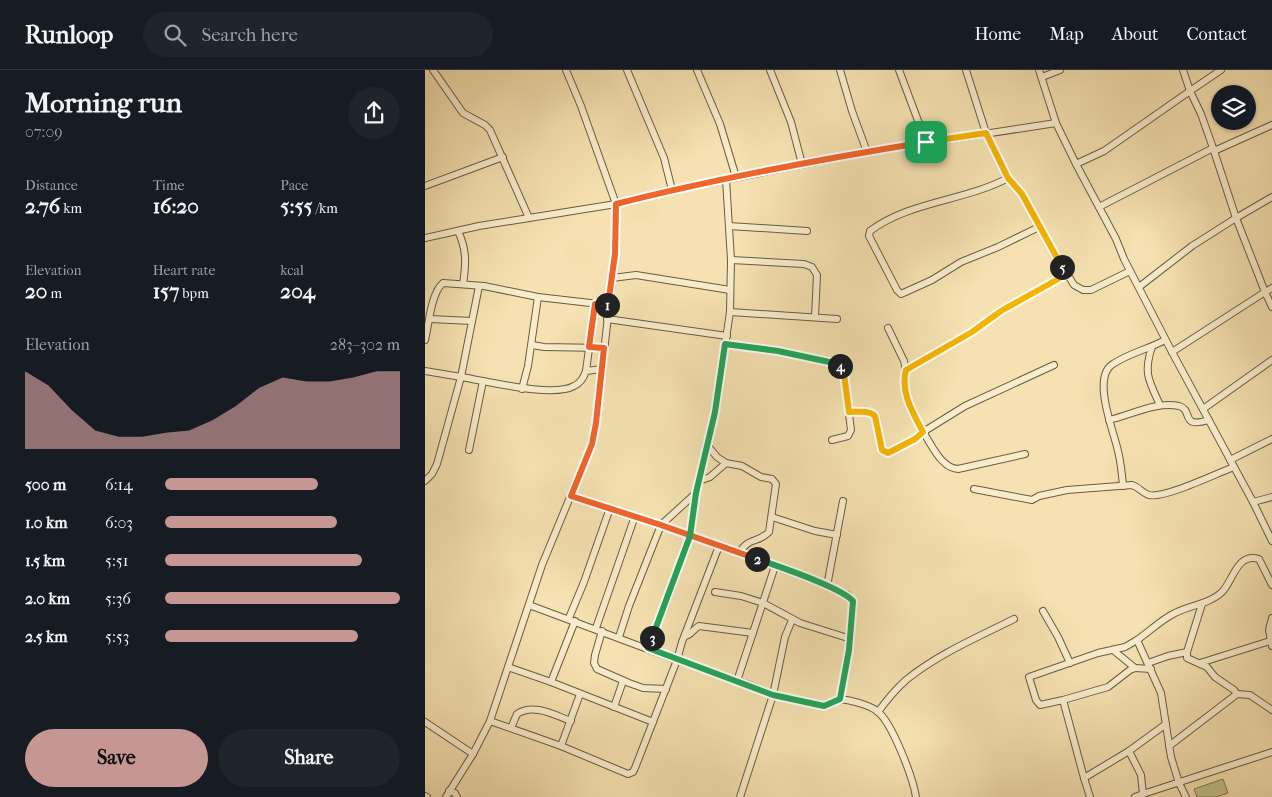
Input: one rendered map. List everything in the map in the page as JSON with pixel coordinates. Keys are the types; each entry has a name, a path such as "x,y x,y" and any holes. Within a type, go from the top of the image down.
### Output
{"street":[{"path":"433,70 463,113 485,125 490,130 529,218"},
{"path":"448,794 473,754 490,721 542,565 592,444 596,423 617,234 616,204 566,70"},
{"path":"627,70 664,158 672,190"},
{"path":"697,70 720,124 736,177"},
{"path":"770,70 791,122 802,164"},
{"path":"840,70 867,152"},
{"path":"899,70 926,142"},
{"path":"966,70 986,133 1008,178 1022,194 1067,274 1079,288 1091,290 1131,271"},
{"path":"1039,70 1056,123 1076,164 1165,340 1253,502 1272,541"},
{"path":"1042,77 1060,70"},
{"path":"1183,70 1201,114 1236,218 1272,307"},
{"path":"1076,164 1104,151 1221,70"},
{"path":"425,238 616,204 672,190 867,152 1056,123"},
{"path":"1099,207 1213,150 1272,125"},
{"path":"425,186 503,156"},
{"path":"1008,178 981,191 893,217 870,231 869,236 897,290 901,294 909,291 932,280 961,262 1039,227"},
{"path":"648,648 690,536 696,493 715,412 730,312 731,260 726,179"},
{"path":"1139,287 1192,246 1272,198"},
{"path":"729,226 807,232"},
{"path":"458,231 465,250 463,284"},
{"path":"731,260 804,264 812,267 817,274 815,317"},
{"path":"906,370 972,332 1001,311 1067,274"},
{"path":"612,278 636,275 730,290"},
{"path":"425,340 435,295 443,283 479,286 538,297 608,305"},
{"path":"425,481 432,474 437,464 461,377 479,286"},
{"path":"1172,352 1272,288"},
{"path":"522,389 532,345 538,297"},
{"path":"425,371 522,389 571,388 578,384 586,371 595,304"},
{"path":"730,312 837,319"},
{"path":"430,319 472,321"},
{"path":"607,319 727,336"},
{"path":"888,328 904,361 906,370 904,383 907,400 923,432 943,463 952,469 958,469 1025,454"},
{"path":"1123,486 1119,452 1109,420 1103,387 1106,374 1111,364 1165,340"},
{"path":"725,344 778,351 834,363 840,366 844,374 850,434 832,440"},
{"path":"532,345 604,348"},
{"path":"1152,347 1147,369 1150,383 1159,405"},
{"path":"1203,409 1272,360"},
{"path":"849,412 869,412 875,416 882,450 888,453 915,439 965,406 1054,365"},
{"path":"586,371 602,369"},
{"path":"469,450 483,381"},
{"path":"1109,420 1159,405 1180,406 1192,422 1196,424 1209,420"},
{"path":"1230,460 1272,439"},
{"path":"707,445 717,457 726,463 742,466 761,477 774,481 777,489 769,532 765,536 747,542 739,553"},
{"path":"699,482 710,477 726,463"},
{"path":"974,489 1032,500 1039,496 1067,490 1123,486 1137,486 1147,494 1155,495 1186,487 1234,467"},
{"path":"619,637 629,606 661,525 696,493"},
{"path":"571,496 661,525 849,595 853,601 851,639 840,699"},
{"path":"1253,502 1272,497"},
{"path":"827,586 843,501"},
{"path":"551,682 610,508"},
{"path":"635,516 599,630 594,664 597,669 623,681 643,688 665,689"},
{"path":"772,517 815,531 837,535"},
{"path":"490,721 561,746 627,774 633,772 719,546"},
{"path":"1151,669 1135,668 1108,687 1040,705 1036,700 1029,680 1031,676 1113,650 1137,640 1168,616 1202,604 1222,592 1236,568 1247,560 1257,557 1259,559 1272,585"},
{"path":"737,681 775,566"},
{"path":"715,592 741,596 763,603 793,620 851,639"},
{"path":"529,604 773,695 824,706 840,699 877,712 884,718 908,768 916,797"},
{"path":"1202,604 1187,652 1187,658 1207,667 1215,677 1237,694"},
{"path":"1043,612 1058,637 1070,663"},
{"path":"1200,663 1271,644 1269,630 1272,618"},
{"path":"877,712 906,680 925,667 953,650 1015,619"},
{"path":"741,797 773,695 785,637 793,620"},
{"path":"685,636 691,634 699,626 753,633"},
{"path":"1137,640 1161,693 1169,746 1179,783 1186,797"},
{"path":"1113,650 1135,668"},
{"path":"1148,663 1187,652"},
{"path":"508,667 653,722"},
{"path":"613,707 623,681"},
{"path":"561,746 581,694"},
{"path":"1169,746 1237,694 1250,695 1272,710"},
{"path":"1063,700 1083,778 1091,797"},
{"path":"511,728 517,714 528,708 540,710 571,721"},
{"path":"425,722 473,754"},
{"path":"1083,778 1129,751 1165,724"},
{"path":"1129,751 1141,775 1143,794"},
{"path":"1135,797 1272,752"},
{"path":"448,794 455,794 457,797"}],"shaded area":[{"path":"1223,779 1228,793 1216,797 1197,797 1194,789"}],"route":[{"path":"926,142 736,177 616,204 617,234 608,305 595,304 589,347 604,348 596,423 592,444 571,496 661,525 676,531 690,536 759,560 814,580 849,595 853,601 854,608 840,699 824,706 773,695 648,648 690,536 696,493 715,412 725,344 778,351 834,363 840,366 844,374 849,412 869,412 875,416 882,450 888,453 915,439 923,432 907,400 904,383 906,370 972,332 1027,295 1067,274 1022,194 1008,178 986,133 926,142"}]}
